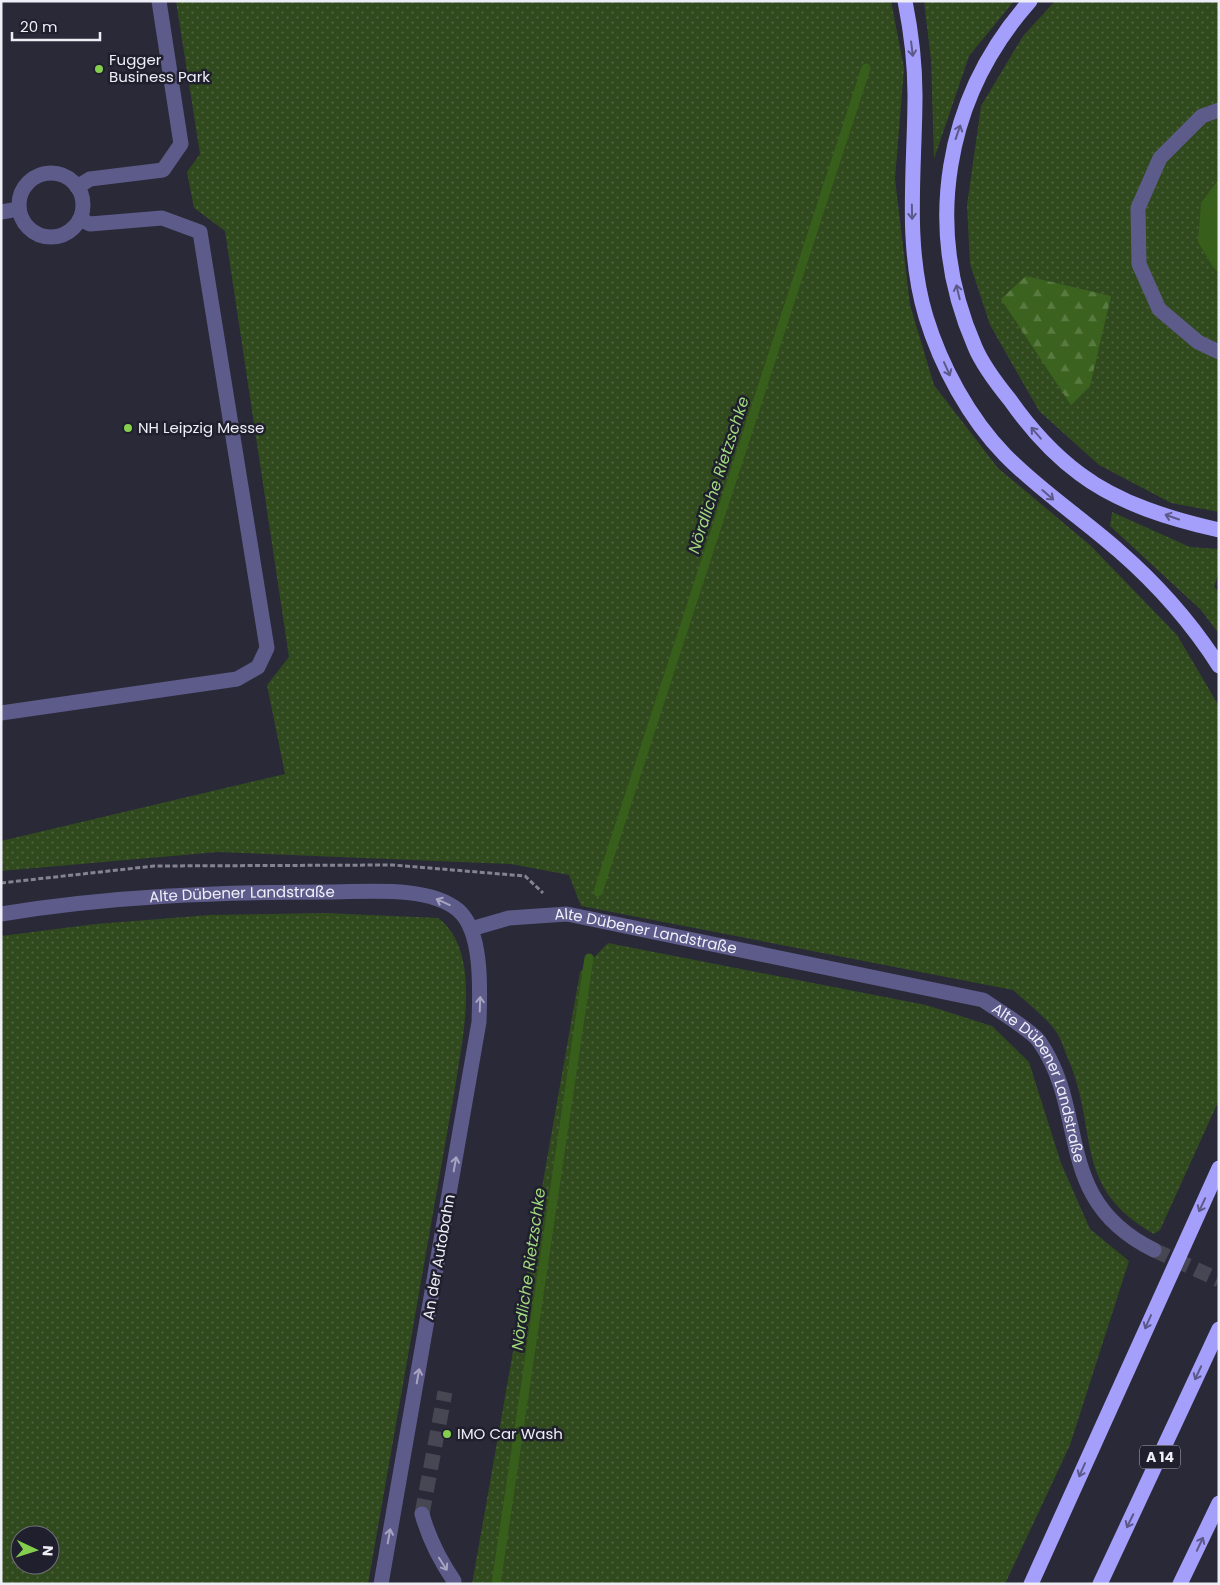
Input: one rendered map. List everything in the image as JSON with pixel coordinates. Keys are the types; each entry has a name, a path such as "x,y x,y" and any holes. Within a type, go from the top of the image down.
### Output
{"highway":[{"path":"905,1 915,92 911,214 914,251 926,316 950,376 984,430 1003,453 1053,500 1118,549 1142,572 1190,623 1219,666"},
{"path":"1030,1 1001,40 980,74 955,141 947,182 945,223 950,260 960,302 975,347 995,381 1021,416 1045,443 1080,474 1114,495 1146,509 1219,530"},
{"path":"1031,1584 1184,1241 1219,1168"},
{"name":"A 14","path":"1100,1584 1219,1329"},
{"path":"1180,1584 1219,1503"}],"street":[{"path":"77,187 90,179 163,170 180,144 159,1"},
{"path":"1219,110 1202,116 1160,158 1138,208 1139,264 1159,309 1198,342 1219,352"},
{"path":"53,172 64,176 77,187 82,198 80,219 66,234 44,237 29,230 22,221 19,209 20,194 26,184 35,176 53,172"},
{"path":"1,212 19,209"},
{"path":"1,714 237,679 258,666 267,648 200,232 162,218 90,224 80,219"},
{"name":"Alte Dübener Landstraße","path":"1,914 132,898 246,892 404,893 443,901 458,910 471,929 509,918 567,914 983,1000 1038,1040 1059,1082 1078,1164 1088,1187 1110,1217 1135,1241 1154,1250"},
{"name":"An der Autobahn","path":"381,1584 479,1022 480,995 476,949 471,929"},
{"path":"422,1514 428,1536 454,1581"}],"shaded area":[{"path":"176,1 891,1 904,68 895,179 910,305 934,385 998,468 1090,545 1177,635 1219,706 1219,1100 1160,1230 1154,1234 1128,1216 1110,1197 1099,1178 1092,1157 1078,1087 1060,1039 1047,1021 1013,990 581,906 569,875 511,864 218,852 1,871 1,841 285,774 267,685 289,657 225,231 194,208 187,172 200,154"},
{"path":"924,1 1014,1 969,56 934,159 931,60"},
{"path":"1055,1 1219,1 1219,512 1171,503 1099,465 1039,411 990,325 970,264 967,205 981,106 1023,36"},
{"path":"1219,179 1219,273 1213,267 1198,242 1201,203"},
{"path":"1112,512 1190,547 1219,549 1219,572 1214,587 1219,592 1219,634 1201,610 1110,526"},
{"path":"325,913 438,918 452,932 460,951 465,972 466,995 462,1041 368,1584 1,1584 1,936 96,924 210,915"},
{"path":"608,943 926,1005 992,1026 1029,1062 1061,1163 1090,1229 1129,1261 1070,1445 1005,1584 472,1584 580,972"}],"green space":[{"path":"1026,276 1111,296 1090,386 1071,405 1001,299"}],"waterway":[{"name":"Nördliche Rietzschke","path":"598,892 866,68"},
{"name":"Nördliche Rietzschke","path":"496,1584 589,958"}],"tunnel":[{"path":"1154,1250 1219,1280"},
{"path":"422,1514 445,1392"}],"place":[{"name":"Fugger Business Park","path":"99,69"},
{"name":"NH Leipzig Messe","path":"128,428"},
{"name":"IMO Car Wash","path":"447,1434"}]}
